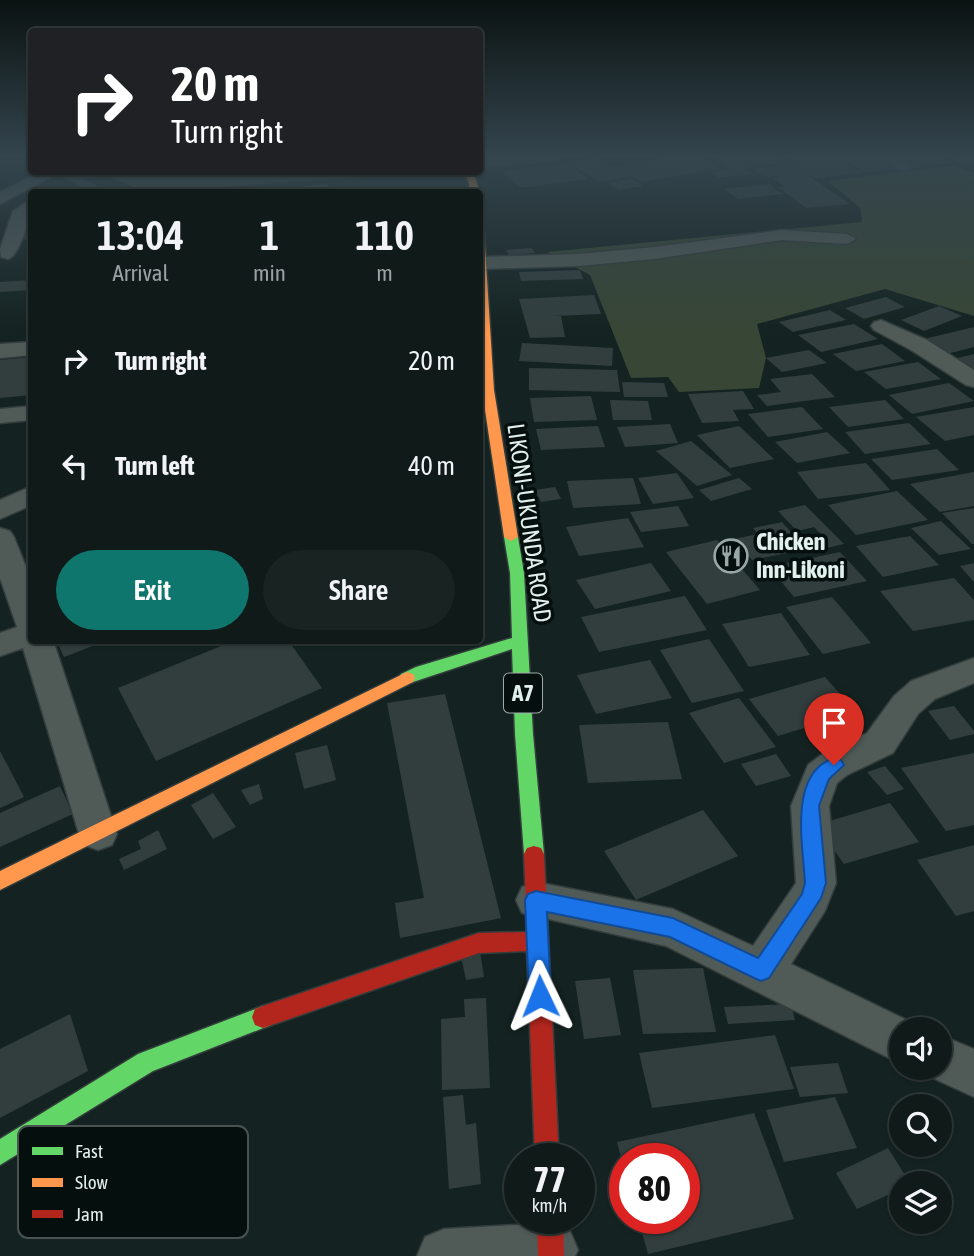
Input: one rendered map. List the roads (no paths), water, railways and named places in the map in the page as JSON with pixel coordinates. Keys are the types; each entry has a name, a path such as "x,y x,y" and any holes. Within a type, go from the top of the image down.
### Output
{"main road":[{"name":"LIKONI-UKUNDA ROAD","path":"483,288 486,313 484,390 517,573 524,734 532,813 546,1143"},
{"path":"0,881 422,671 521,641"},
{"path":"43,1126 146,1062 226,1030 537,921"},
{"path":"0,1153 18,1142"}],"street":[{"path":"4,253 23,215"},
{"path":"483,263 643,254 782,235 846,239"},
{"path":"4,253 28,251"},
{"path":"881,326 919,345 974,380"},
{"path":"0,351 28,348"},
{"path":"0,416 28,413"},
{"path":"0,511 28,496"},
{"path":"0,537 28,614"},
{"path":"0,645 28,634"},
{"path":"38,644 98,834"},
{"path":"761,971 789,932 813,890 815,870 810,806 821,775 834,765 880,744 906,705 923,690 974,670"},
{"path":"537,921 673,928 889,1035"},
{"path":"952,1063 974,1073"},
{"path":"444,1256 551,1241"}],"place":[{"name":"Chicken Inn-Likoni","path":"731,556"}]}
